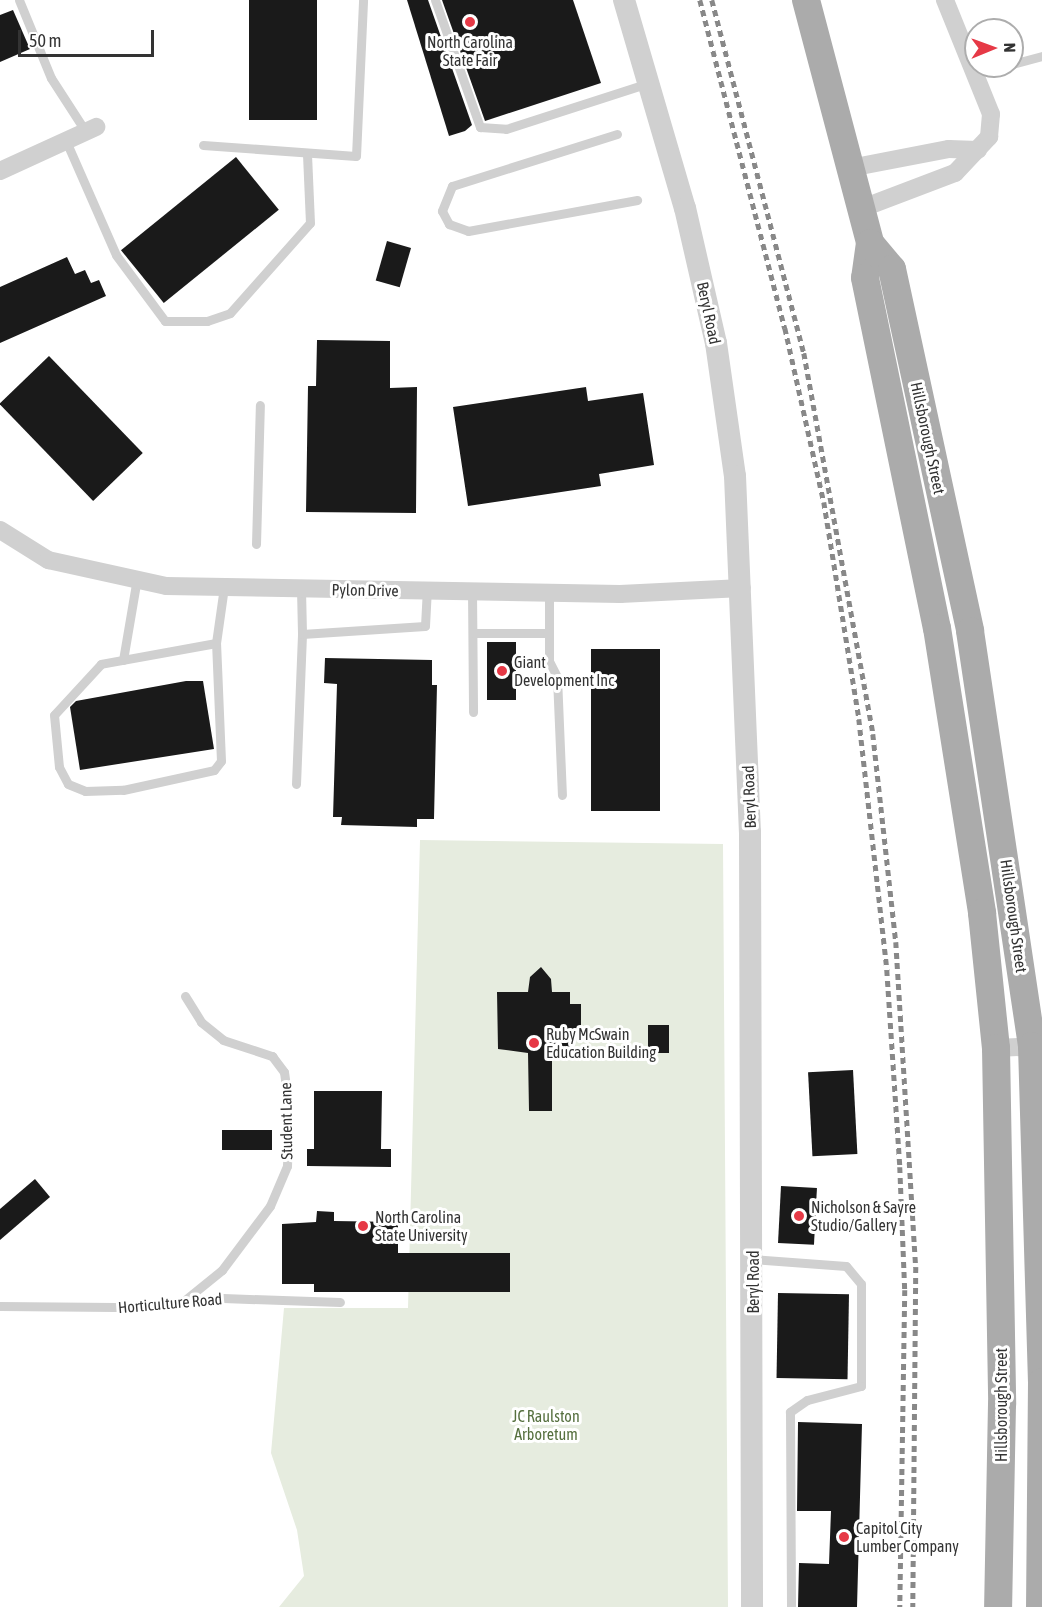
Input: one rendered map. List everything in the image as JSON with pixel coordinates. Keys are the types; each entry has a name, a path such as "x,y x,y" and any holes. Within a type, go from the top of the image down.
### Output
{"main road":[{"name":"Hillsborough Street","path":"806,0 870,243 892,269 970,631 1037,1046 1042,1382 1040,1607"},
{"name":"Hillsborough Street","path":"870,243 865,278 937,628 982,913 996,1048 1002,1404 998,1607"}],"street":[{"name":"Beryl Road","path":"624,0 716,343 735,476 742,588 750,832 753,1259 752,1607"},
{"path":"945,0 964,45"},
{"path":"860,209 956,173 978,150 988,137 991,114 978,78"},
{"path":"0,171 91,129"},
{"path":"850,168 949,149 978,150"},
{"name":"Pylon Drive","path":"0,530 48,561 136,584 549,593 742,588"},
{"path":"996,1048 1037,1046"}],"lane":[{"path":"19,0 51,78 91,129"},
{"path":"203,145 356,156 363,0"},
{"path":"435,0 480,127 506,129 648,83"},
{"path":"1024,61 1042,56"},
{"path":"617,134 452,186 442,211 448,224 468,231 637,200"},
{"path":"66,141 116,255 165,321 207,321 230,313 310,223 307,153"},
{"path":"256,544 260,405"},
{"path":"123,660 136,584"},
{"path":"216,643 101,664 54,715 59,767 68,784 85,791 123,790 214,770 221,761 216,643 224,587"},
{"path":"296,784 302,634 301,588"},
{"path":"302,634 426,626 427,591"},
{"path":"472,591 473,711"},
{"path":"549,593 549,662 557,677 562,795"},
{"path":"473,633 548,633"},
{"name":"Student Lane","path":"184,996 201,1022 223,1040 272,1056 284,1072 289,1106 287,1166 270,1206 222,1270 185,1300"},
{"path":"753,1259 846,1266 861,1284 861,1386 807,1400 790,1412 791,1607"},
{"name":"Horticulture Road","path":"0,1306 115,1308 185,1300 340,1302"}],"green space":[{"name":"JC Raulston Arboretum","path":"420,840 723,844 728,1607 279,1607 304,1576 297,1530 271,1453 284,1308 408,1308"}],"building":[{"path":"249,0 317,0 317,120 249,120"},
{"path":"407,0 428,0 472,125 465,131 449,136"},
{"path":"442,0 573,0 601,83 485,121"},
{"path":"13,10 30,49 0,62 0,15"},
{"path":"236,157 279,210 164,303 121,250"},
{"path":"387,241 411,248 400,287 376,280"},
{"path":"67,257 75,274 85,270 91,283 99,280 106,296 0,343 0,287"},
{"path":"317,340 390,341 390,388 417,387 416,513 306,512 308,386 316,386"},
{"path":"49,356 143,453 93,501 0,405"},
{"path":"586,387 588,401 643,393 654,465 599,474 601,486 468,506 453,407"},
{"name":"Giant Development Inc","path":"487,642 516,642 516,700 487,700"},
{"path":"591,649 660,649 660,811 591,811"},
{"path":"325,658 432,660 432,685 437,685 434,819 417,819 417,827 341,825 342,817 333,817 337,684 324,683"},
{"path":"186,681 203,681 214,749 80,770 70,707 76,701"},
{"name":"Ruby McSwain Education Building","path":"541,967 551,979 552,992 570,992 570,1004 581,1004 581,1038 569,1038 570,1048 552,1048 552,1111 529,1111 528,1053 498,1049 497,992 528,992 530,977"},
{"path":"648,1025 669,1025 669,1053 648,1053"},
{"path":"853,1070 857,1154 812,1156 808,1072"},
{"path":"314,1091 382,1091 381,1149 391,1149 391,1167 307,1166 307,1149 314,1149"},
{"path":"222,1130 272,1130 272,1150 222,1150"},
{"path":"35,1179 50,1197 0,1240 0,1209"},
{"name":"Nicholson & Sayre Studio/Gallery","path":"781,1186 817,1188 814,1245 778,1243"},
{"path":"317,1211 334,1212 334,1221 398,1222 398,1253 510,1253 510,1292 314,1292 314,1284 282,1284 282,1224 316,1222"},
{"path":"778,1293 849,1294 848,1379 777,1378"},
{"name":"Capitol City Lumber Company","path":"798,1422 862,1424 857,1607 798,1607 799,1563 829,1564 831,1511 797,1511"}],"railway":[{"path":"700,0 785,328 824,502 859,719 887,970 900,1167 905,1290 900,1607"},
{"path":"712,0 804,353 873,734 896,942 916,1267 913,1607"}],"place":[{"name":"North Carolina State Fair","path":"470,22"},
{"name":"Giant Development Inc","path":"502,671"},
{"name":"Ruby McSwain Education Building","path":"534,1043"},
{"name":"Nicholson & Sayre Studio/Gallery","path":"799,1216"},
{"name":"North Carolina State University","path":"363,1226"},
{"name":"Capitol City Lumber Company","path":"844,1537"}]}
